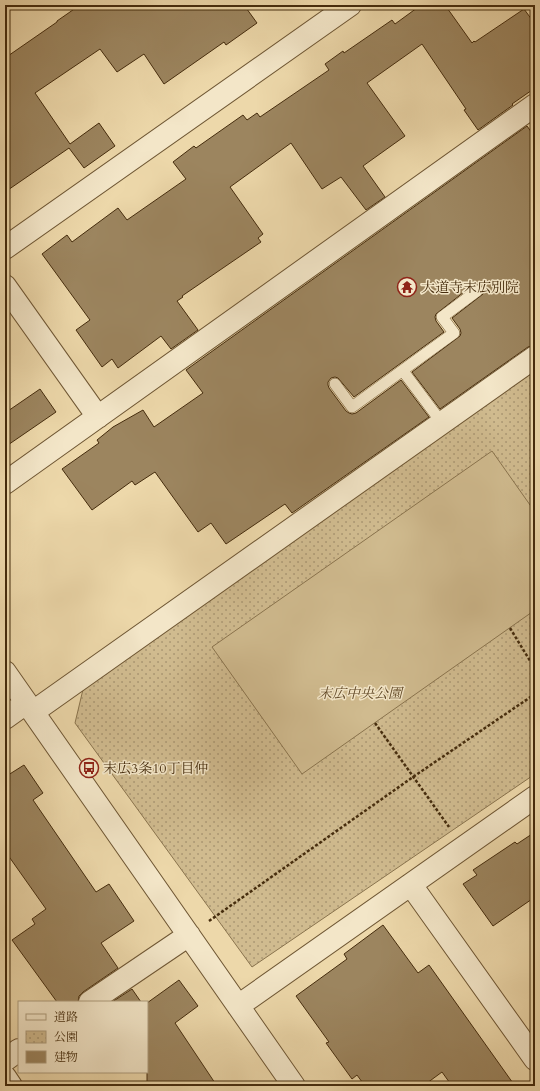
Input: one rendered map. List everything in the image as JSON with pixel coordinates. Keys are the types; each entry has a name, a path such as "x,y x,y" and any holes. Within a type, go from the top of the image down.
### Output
{"street":[{"path":"5,248 350,5"},
{"path":"5,483 535,105"},
{"path":"5,286 98,417"},
{"path":"5,718 29,708 442,423 535,357"},
{"path":"5,672 294,1086"},
{"path":"238,1006 535,797"},
{"path":"411,885 535,1059"},
{"path":"91,1001 189,934"},
{"path":"5,1060 18,1051"},
{"path":"5,1077 11,1086"}],"lane":[{"path":"335,384 352,407 454,333 442,317 478,291"},
{"path":"403,370 442,423"}],"path":[{"path":"510,628 535,668"},
{"path":"189,934 535,694"},
{"path":"375,723 464,847"}],"green space":[{"name":"末広中央公園","path":"535,371 535,774 252,967 75,723 85,681"},
{"path":"492,451 535,512 535,610 302,774 212,647"}],"building":[{"path":"80,5 244,5 257,23 226,45 224,42 164,84 144,54 117,72 100,49 35,93 70,144 99,123 115,146 84,168 69,148 5,192 5,58"},
{"path":"421,5 445,5 472,43 524,9 535,24 535,88 478,130 464,110 466,109 422,44 367,83 405,136 363,166 385,197 366,210 341,177 322,189 291,143 230,187 263,234 258,238 261,242 182,296 183,297 177,301 198,330 171,349 161,336 118,368 112,359 102,367 76,330 90,320 42,254 67,235 72,242 118,208 127,220 186,179 173,162 194,146 196,148 243,115 247,120 257,113 260,117 329,70 325,64 343,51 344,53 392,20 395,24"},
{"name":"大道寺末広別院","path":"527,126 535,137 535,345 528,347 440,409 412,372 460,336 460,329 452,318 483,294 484,291 482,287 477,284 473,285 436,314 436,321 444,332 354,397 338,378 331,378 328,382 329,388 346,411 352,414 356,413 401,380 429,417 292,513 285,504 226,544 211,523 198,532 155,472 135,485 132,481 92,510 62,469 99,443 97,440 113,427 143,410 154,427 203,393 186,370"},
{"path":"40,389 56,412 5,447 5,413"},
{"path":"24,765 43,793 33,800 96,892 109,884 134,921 101,943 118,968 83,992 79,996 78,1001 56,1001 12,940 35,924 32,919 46,909 5,851 5,777"},
{"path":"535,832 535,897 493,926 463,884 477,875 473,870 515,842 517,844"},
{"path":"383,925 418,973 429,965 515,1086 452,1086 442,1072 423,1086 365,1086 357,1075 352,1079 326,1043 329,1042 296,996 347,959 344,954"},
{"path":"179,980 198,1006 175,1023 217,1086 147,1086 148,1002"},
{"path":"132,989 140,1001 114,1001"}],"place":[{"name":"大道寺末広別院","path":"407,287"},
{"name":"末広3条10丁目仲","path":"89,768"}]}
